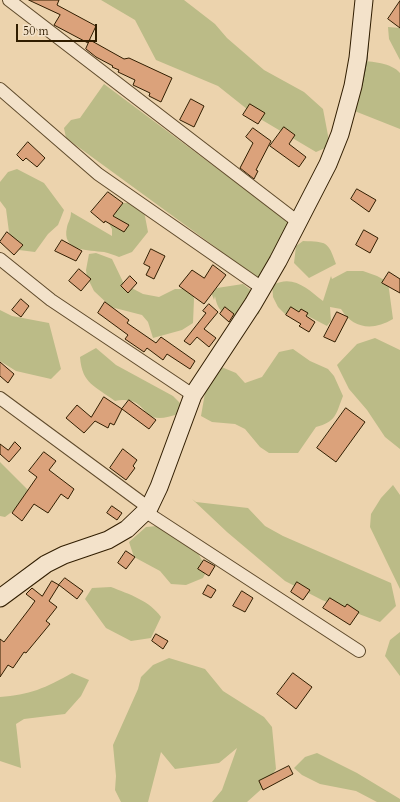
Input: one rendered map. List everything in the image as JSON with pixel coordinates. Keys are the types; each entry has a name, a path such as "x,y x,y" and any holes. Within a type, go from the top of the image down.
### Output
{"main road":[{"path":"0,598 46,564 64,555 108,540 127,529 147,510 159,487 193,395 262,288 328,164 346,112 358,58 364,0"}],"street":[{"path":"9,0 298,222"},
{"path":"0,90 98,174 262,288"},
{"path":"0,259 51,300 193,395"},
{"path":"0,398 147,510 359,651"}],"green space":[{"path":"101,0 184,0 215,24 227,38 264,70 304,92 323,109 330,146 316,152 257,117 218,86 156,60 135,20"},
{"path":"388,27 400,28 400,60 389,39"},
{"path":"359,61 375,62 387,65 400,73 400,129 352,110"},
{"path":"104,84 289,222 258,279 230,263 231,259 222,257 218,249 66,138 64,128 71,120 80,118"},
{"path":"17,169 44,183 64,210 58,225 48,234 35,252 19,250 12,240 9,232 6,209 0,201 0,182 8,172"},
{"path":"123,203 140,203 144,211 148,232 132,252 119,257 110,253 84,250 72,245 68,241 66,235 71,212 112,236 112,229 108,222 114,209"},
{"path":"303,241 326,244 331,251 336,264 309,278 294,263 296,246"},
{"path":"96,253 112,259 124,284 143,294 159,297 175,289 192,289 194,299 193,323 182,330 153,338 148,322 142,315 111,307 94,291 87,277 86,270 89,254"},
{"path":"347,271 363,271 388,282 393,319 378,325 364,326 351,321 341,309 330,307 331,321 327,326 306,315 285,314 278,307 273,297 272,283 273,285 287,281 300,284 323,301 331,276 332,279"},
{"path":"243,284 262,299 259,314 231,316 225,314 217,304 215,296 214,300 211,292 217,288"},
{"path":"0,310 12,316 49,323 61,369 51,379 16,371 0,361"},
{"path":"375,338 400,350 400,449 385,437 367,410 349,389 337,365 357,344"},
{"path":"96,348 116,365 173,396 181,404 178,414 164,418 153,417 132,401 115,401 91,384 81,366 80,357"},
{"path":"293,349 310,361 328,369 334,376 343,396 339,408 331,420 328,423 316,427 298,453 269,453 260,447 245,429 235,424 212,422 201,416 206,387 219,366 236,373 245,383 262,377 279,352"},
{"path":"0,462 29,491 26,501 5,517 0,516"},
{"path":"393,485 400,495 400,589 370,527 371,514 381,498"},
{"path":"192,499 196,502 248,508 265,526 283,536 391,583 396,606 380,622 322,600 285,581 227,532"},
{"path":"157,526 187,540 198,553 207,570 203,578 186,585 171,584 160,571 134,557 129,542 146,527"},
{"path":"111,587 145,602 161,617 151,638 131,641 106,628 85,599 92,588"},
{"path":"400,632 400,676 385,656 390,640"},
{"path":"169,658 205,669 223,691 264,717 272,727 276,769 266,785 247,802 212,802 222,790 237,748 219,763 175,769 161,752 148,802 121,802 115,790 116,776 113,745 138,689 141,677 153,665"},
{"path":"72,673 89,680 81,696 65,714 24,719 16,724 21,768 0,761 0,697 20,695 37,690"},
{"path":"317,753 357,773 400,799 400,802 377,802 356,791 320,784 302,775 294,768 305,757"}],"water":[{"path":"372,0 367,60 361,86"}],"building":[{"path":"29,0 59,0 57,5 96,26 88,43 54,25 60,15"},
{"path":"400,1 400,28 388,19"},
{"path":"90,40 124,59 129,58 172,78 161,102 149,96 150,93 133,85 135,80 118,72 119,70 96,57 86,49"},
{"path":"191,99 204,106 194,127 180,120"},
{"path":"250,104 265,113 258,124 243,115"},
{"path":"284,127 295,135 289,144 306,157 299,167 270,146"},
{"path":"253,128 271,141 256,170 258,171 254,179 240,168 253,143 246,137"},
{"path":"28,142 45,158 37,167 26,158 23,161 17,155"},
{"path":"357,189 376,200 369,212 351,199"},
{"path":"108,192 123,203 113,216 129,225 124,232 105,221 104,223 91,212"},
{"path":"364,230 378,238 370,253 356,245"},
{"path":"7,232 23,245 14,255 0,242"},
{"path":"62,240 82,251 76,261 55,251"},
{"path":"151,249 165,256 154,279 146,275 150,267 144,264"},
{"path":"213,265 226,275 204,304 179,286 192,270 204,278"},
{"path":"79,269 91,279 81,291 69,281"},
{"path":"389,272 400,279 400,293 382,283"},
{"path":"130,276 137,283 128,293 121,286"},
{"path":"21,299 29,306 21,317 12,310"},
{"path":"105,302 129,320 127,323 156,343 161,337 195,361 190,369 167,354 163,360 147,348 144,352 125,339 128,335 98,313"},
{"path":"209,304 218,312 204,329 216,338 209,347 197,337 190,345 184,341 206,313 203,311"},
{"path":"225,307 234,314 229,322 220,314"},
{"path":"291,307 299,312 301,309 308,313 306,316 315,322 309,332 299,326 301,324 286,315"},
{"path":"337,312 348,317 335,342 324,337"},
{"path":"0,362 14,374 8,383 0,376"},
{"path":"104,397 122,409 114,425 110,423 108,428 95,421 84,433 66,418 77,405 91,417"},
{"path":"129,400 156,420 149,429 122,409"},
{"path":"346,408 365,422 336,462 317,448"},
{"path":"15,442 21,448 9,462 0,454 0,444 8,450"},
{"path":"123,449 137,460 133,466 135,468 126,480 110,468"},
{"path":"44,452 56,461 49,470 74,489 68,499 61,494 48,513 34,504 22,521 12,513 37,477 29,471"},
{"path":"112,506 122,513 117,520 107,513"},
{"path":"126,551 135,557 126,569 118,563"},
{"path":"204,560 215,566 209,576 198,569"},
{"path":"65,578 83,591 77,599 59,585"},
{"path":"52,581 59,585 49,601 57,607 46,621 50,624 26,653 24,652 13,668 8,665 0,677 0,639 4,642 35,601 26,594 32,588 42,596"},
{"path":"297,582 310,590 303,600 291,592"},
{"path":"208,585 216,590 211,598 203,594"},
{"path":"242,591 253,598 245,612 233,606"},
{"path":"330,598 345,607 347,604 359,612 350,625 323,608"},
{"path":"156,634 168,641 163,649 152,641"},
{"path":"293,673 312,687 296,709 277,694"},
{"path":"289,766 293,774 263,790 259,781"}]}
